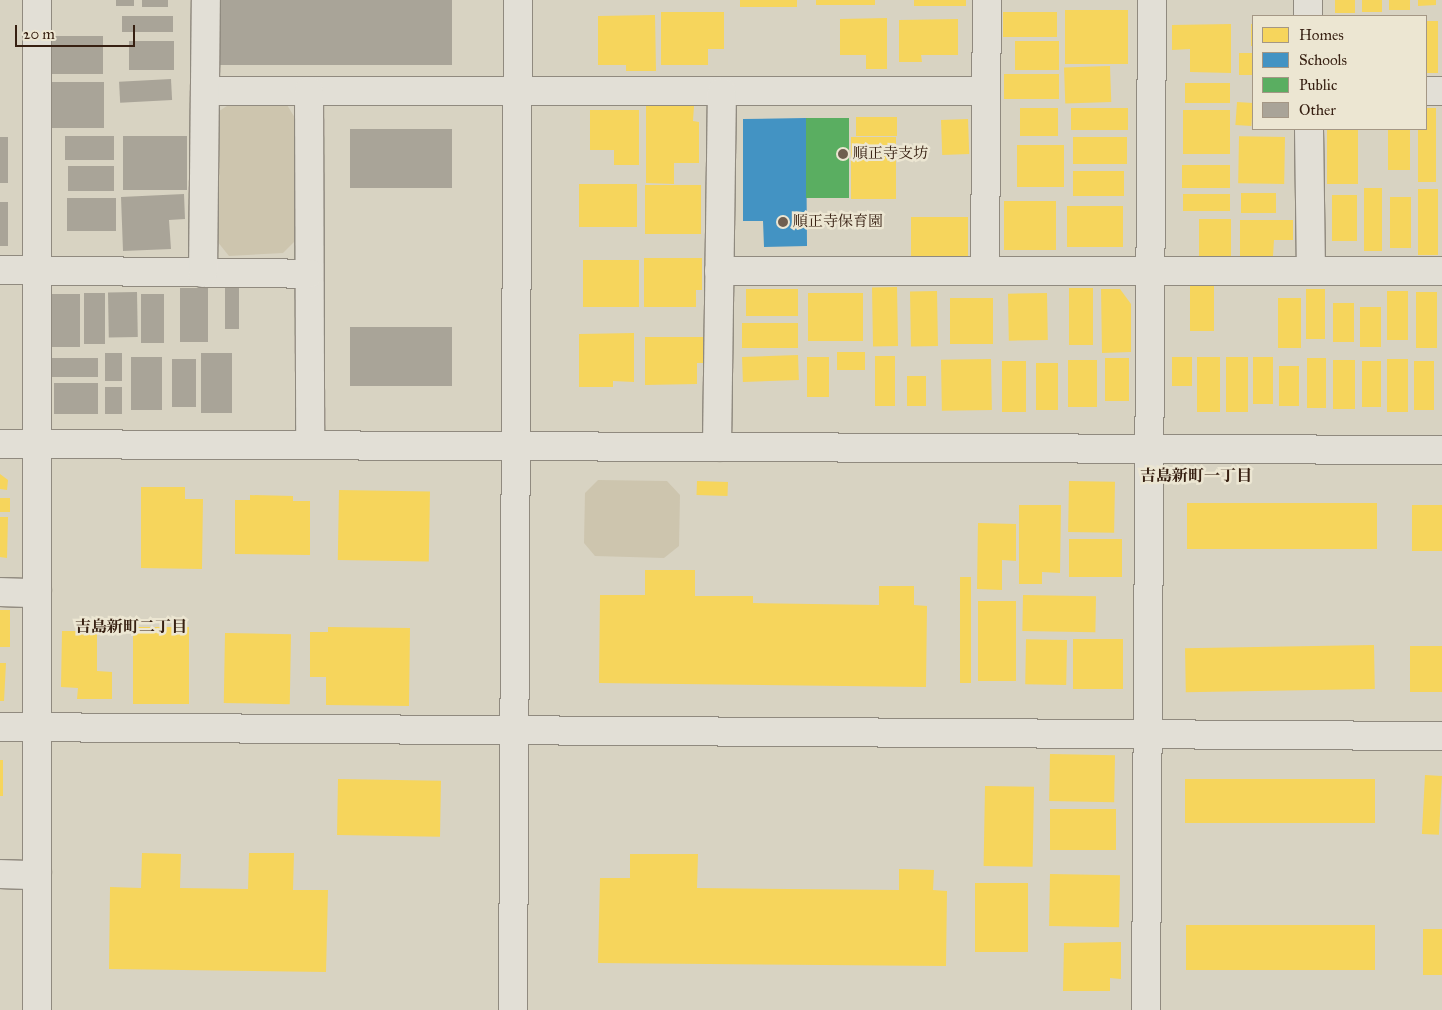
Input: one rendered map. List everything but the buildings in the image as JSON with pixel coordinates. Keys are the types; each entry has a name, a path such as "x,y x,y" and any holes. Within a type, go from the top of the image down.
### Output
{"street":[{"path":"37,0 37,1010"},
{"path":"203,273 206,0"},
{"path":"513,1010 518,0"},
{"path":"985,270 987,0"},
{"path":"1146,1010 1152,0"},
{"path":"1308,0 1308,15"},
{"path":"309,91 310,445"},
{"path":"205,92 986,91"},
{"path":"1427,92 1442,91"},
{"path":"717,447 722,92"},
{"path":"1309,130 1311,271"},
{"path":"0,270 309,274"},
{"path":"719,271 1442,271"},
{"path":"0,444 1442,450"},
{"path":"0,592 37,592"},
{"path":"0,727 1442,736"},
{"path":"0,874 37,875"}],"shaded area":[{"path":"230,104 287,105 300,126 301,235 283,253 229,256 213,236 210,117"},
{"path":"598,480 667,481 680,495 679,546 664,558 595,556 584,543 585,493"}],"place":[{"name":"順正寺支坊","path":"843,154"},
{"name":"順正寺保育園","path":"783,222"}],"district":[{"name":"吉島新町一丁目","path":"1196,476"},
{"name":"吉島新町二丁目","path":"131,627"}]}
